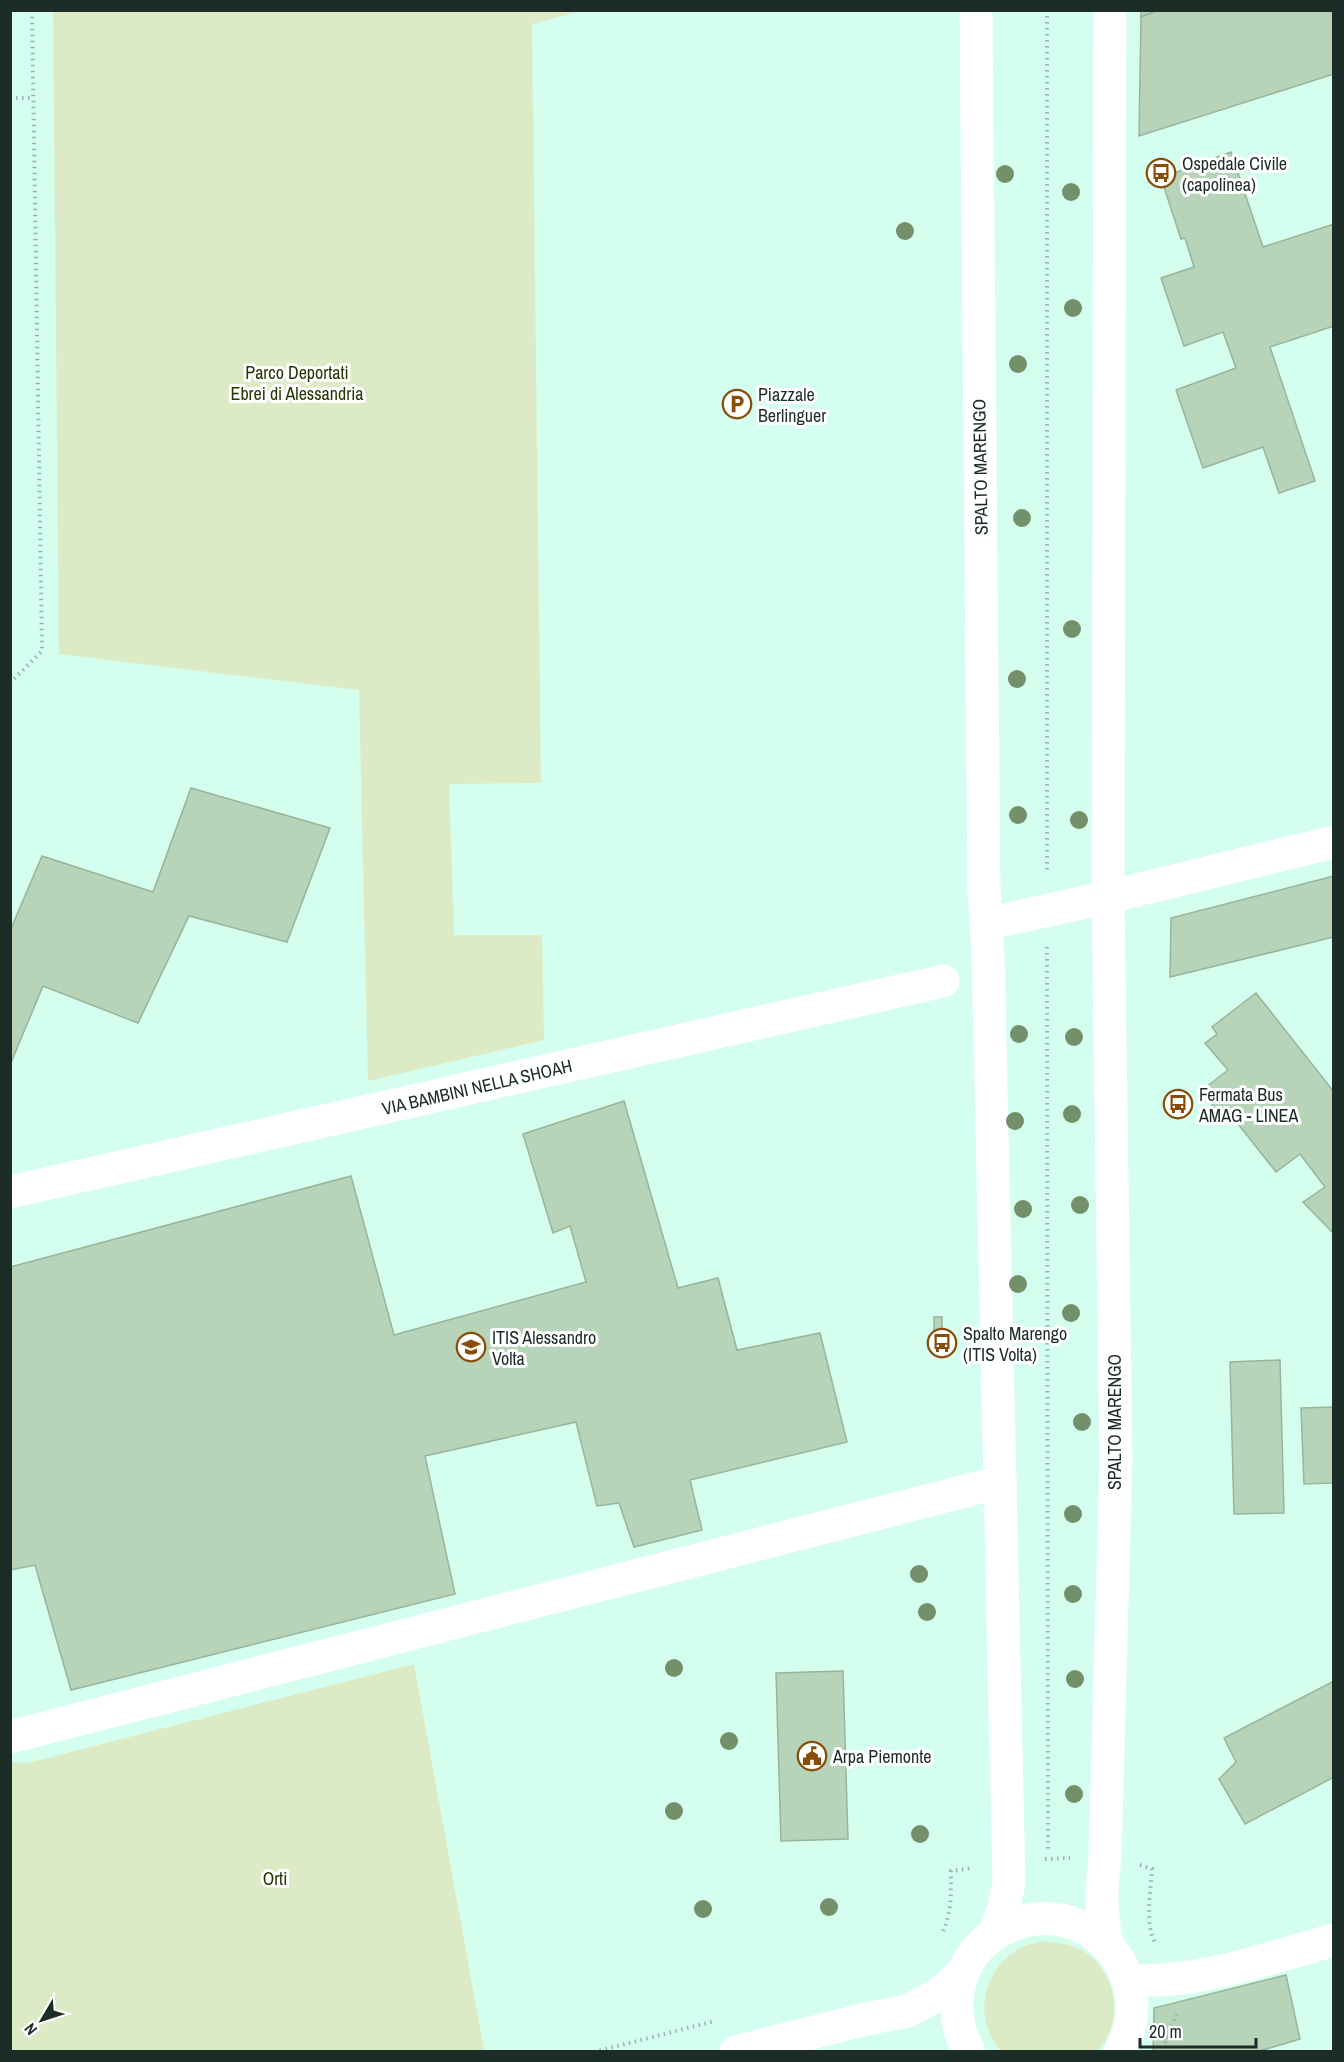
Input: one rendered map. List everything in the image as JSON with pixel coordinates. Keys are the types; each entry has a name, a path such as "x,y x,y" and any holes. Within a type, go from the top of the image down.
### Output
{"main road":[{"name":"SPALTO MARENGO","path":"976,10 983,867 1009,1882 996,1932"},
{"name":"SPALTO MARENGO","path":"1108,1946 1101,1901 1105,1857 1116,1460 1108,897 1110,10"},
{"path":"986,924 1334,842"},
{"name":"VIA BAMBINI NELLA SHOAH","path":"10,1192 943,981"},
{"path":"10,1737 1000,1482"},
{"path":"969,2052 957,2018 957,1996 963,1973 974,1953 996,1932 1024,1921 1054,1919 1070,1922 1091,1931 1108,1946 1119,1960 1128,1980 1132,2001 1131,2023 1120,2052"},
{"path":"1128,1980 1153,1982 1180,1980 1334,1940"},
{"path":"736,2052 906,2011 938,1995 963,1973"}],"path":[{"path":"10,682 42,651 32,10"},
{"path":"10,98 34,98"},
{"path":"1138,1864 1152,1869 1149,1926 1153,1940 1162,1949"},
{"path":"939,1939 949,1914 951,1871"}],"green space":[{"name":"Parco Deportati Ebrei di Alessandria","path":"53,11 582,11 532,24 541,783 449,784 454,935 542,935 544,1040 368,1081 359,690 59,654"},
{"name":"Orti","path":"414,1664 484,2050 11,2051 11,1762 28,1763"},
{"path":"1045,1941 1079,1949 1099,1965 1106,1976 1114,2002 1114,2015 1106,2040 1097,2051 1001,2051 992,2038 986,2024 984,2009 990,1980 1008,1956 1024,1946"}],"building":[{"path":"1141,10 1159,10 1141,17"},
{"path":"1159,10 1334,10 1334,74 1139,136 1141,17"},
{"path":"1231,152 1263,247 1334,224 1334,326 1270,347 1315,481 1279,493 1263,447 1203,468 1176,390 1236,368 1223,332 1184,346 1161,278 1194,267 1185,238 1181,239 1161,178"},
{"path":"191,788 330,828 287,942 189,916 138,1023 43,986 10,1065 10,931 42,856 153,892"},
{"path":"1334,876 1334,937 1170,977 1171,918"},
{"path":"1256,993 1334,1092 1334,1234 1303,1202 1325,1187 1300,1154 1276,1172 1227,1110 1221,1115 1201,1091 1228,1070 1205,1043 1217,1034 1212,1027"},
{"path":"624,1101 678,1288 718,1278 737,1350 820,1333 847,1442 690,1480 702,1530 634,1547 619,1503 597,1506 576,1422 425,1456 455,1594 71,1690 35,1565 10,1570 10,1267 351,1176 394,1335 586,1282 570,1226 553,1233 523,1134"},
{"path":"934,1317 942,1317 942,1341 934,1340"},
{"path":"1280,1360 1284,1513 1234,1514 1230,1362"},
{"path":"1334,1407 1334,1483 1304,1484 1301,1408"},
{"name":"Arpa Piemonte","path":"843,1671 848,1839 781,1841 776,1673"},
{"path":"1334,1681 1334,1777 1245,1824 1219,1779 1236,1762 1224,1738"},
{"path":"1286,1975 1300,2039 1256,2052 1153,2052 1154,2008"}],"place":[{"name":"Ospedale Civile (capolinea)","path":"1161,173"},
{"name":"Piazzale Berlinguer","path":"737,404"},
{"name":"Fermata Bus AMAG - LINEA","path":"1178,1104"},
{"name":"Spalto Marengo (ITIS Volta)","path":"942,1343"},
{"name":"ITIS Alessandro Volta","path":"471,1347"},
{"name":"Arpa Piemonte","path":"812,1756"}]}
